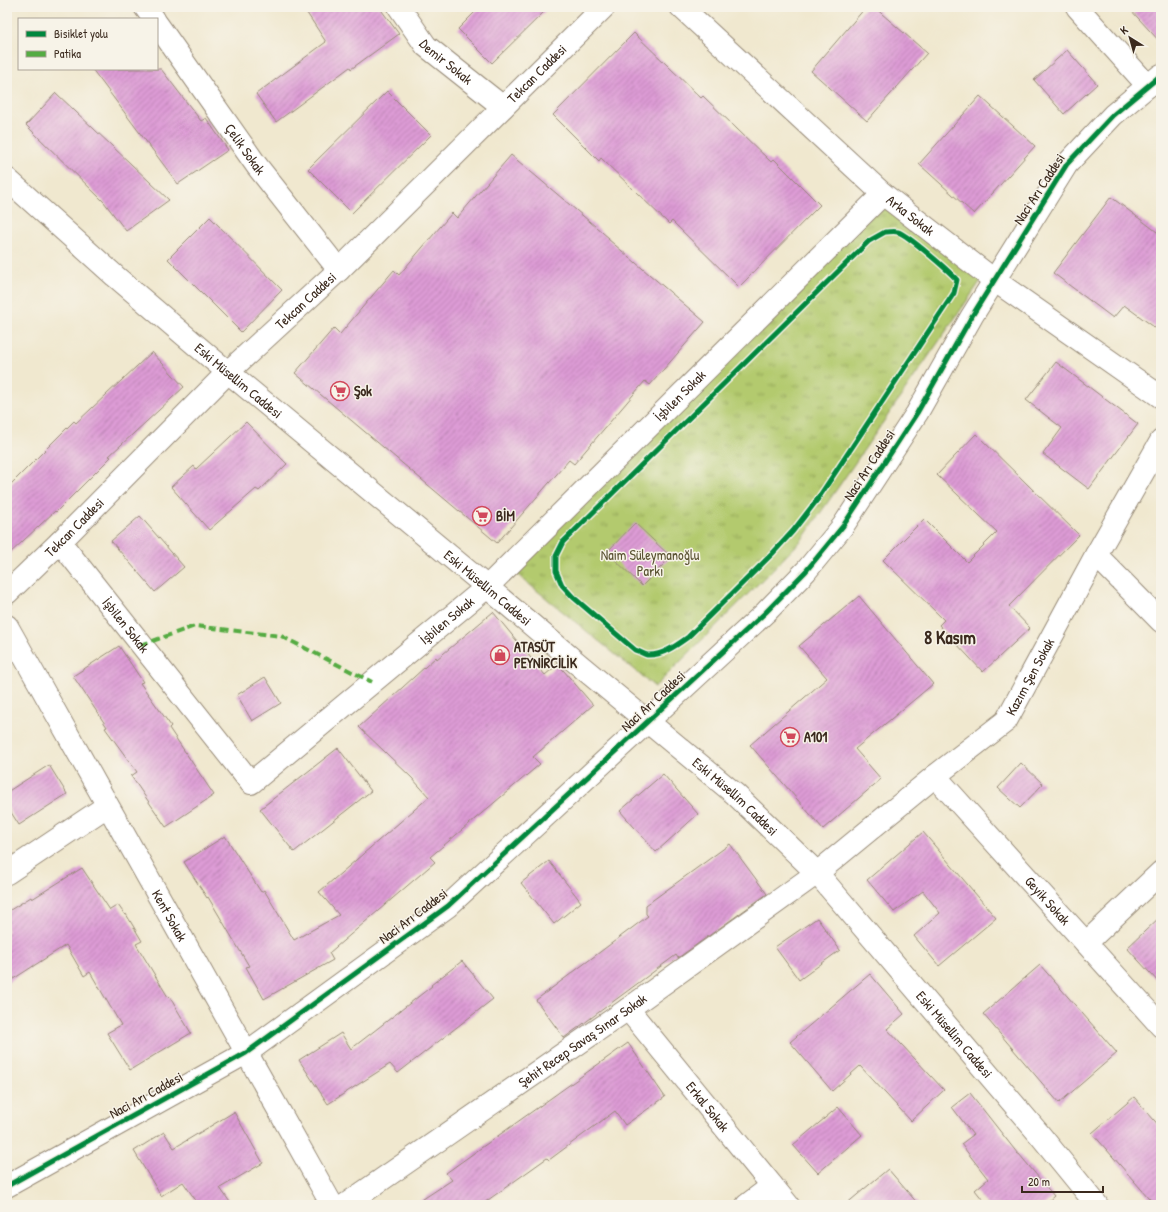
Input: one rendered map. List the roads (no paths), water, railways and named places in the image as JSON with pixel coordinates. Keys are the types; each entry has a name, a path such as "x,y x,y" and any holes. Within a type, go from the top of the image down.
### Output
{"street":[{"path":"145,7 153,18"},
{"name":"Demir Sokak","path":"399,7 426,46 503,107"},
{"name":"Tekcan Caddesi","path":"7,593 60,542 228,372 339,270 604,7"},
{"name":"Arka Sokak","path":"681,7 883,194 994,280 1161,396"},
{"path":"1077,7 1154,80"},
{"name":"Çelik Sokak","path":"158,25 257,166 339,270"},
{"name":"Naci Arı Caddesi","path":"7,1186 246,1054 448,906 766,612 806,570 843,526 917,413 994,280 1067,164 1113,115 1154,80"},
{"name":"Eski Müsellim Caddesi","path":"7,179 114,276 735,794 817,872 1040,1135 1097,1205"},
{"name":"İşbilen Sokak","path":"60,542 251,783 488,587 883,194"},
{"name":"Kazım Şen Sokak","path":"817,872 935,776 1006,721 1096,555 1161,442"},
{"path":"1096,555 1161,621"},
{"name":"Kent Sokak","path":"7,626 332,1205"},
{"name":"Geyik Sokak","path":"935,776 1161,1026"},
{"path":"7,873 107,806"},
{"name":"Şehit Recep Savaş Sınar Sokak","path":"345,1205 628,1009 817,872"},
{"path":"1086,943 1161,872"},
{"name":"Erkal Sokak","path":"628,1009 788,1205"},
{"path":"747,1205 772,1186"}],"place":[{"name":"Şok","path":"340,391"},
{"name":"BİM","path":"482,516"},
{"name":"ATASÜT PEYNİRCİLİK","path":"500,655"},
{"name":"A101","path":"790,737"}],"district":[{"name":"8 Kasım","path":"950,638"}],"park label":[{"name":"Naim Süleymanoğlu Parkı","path":"650,564"}]}
